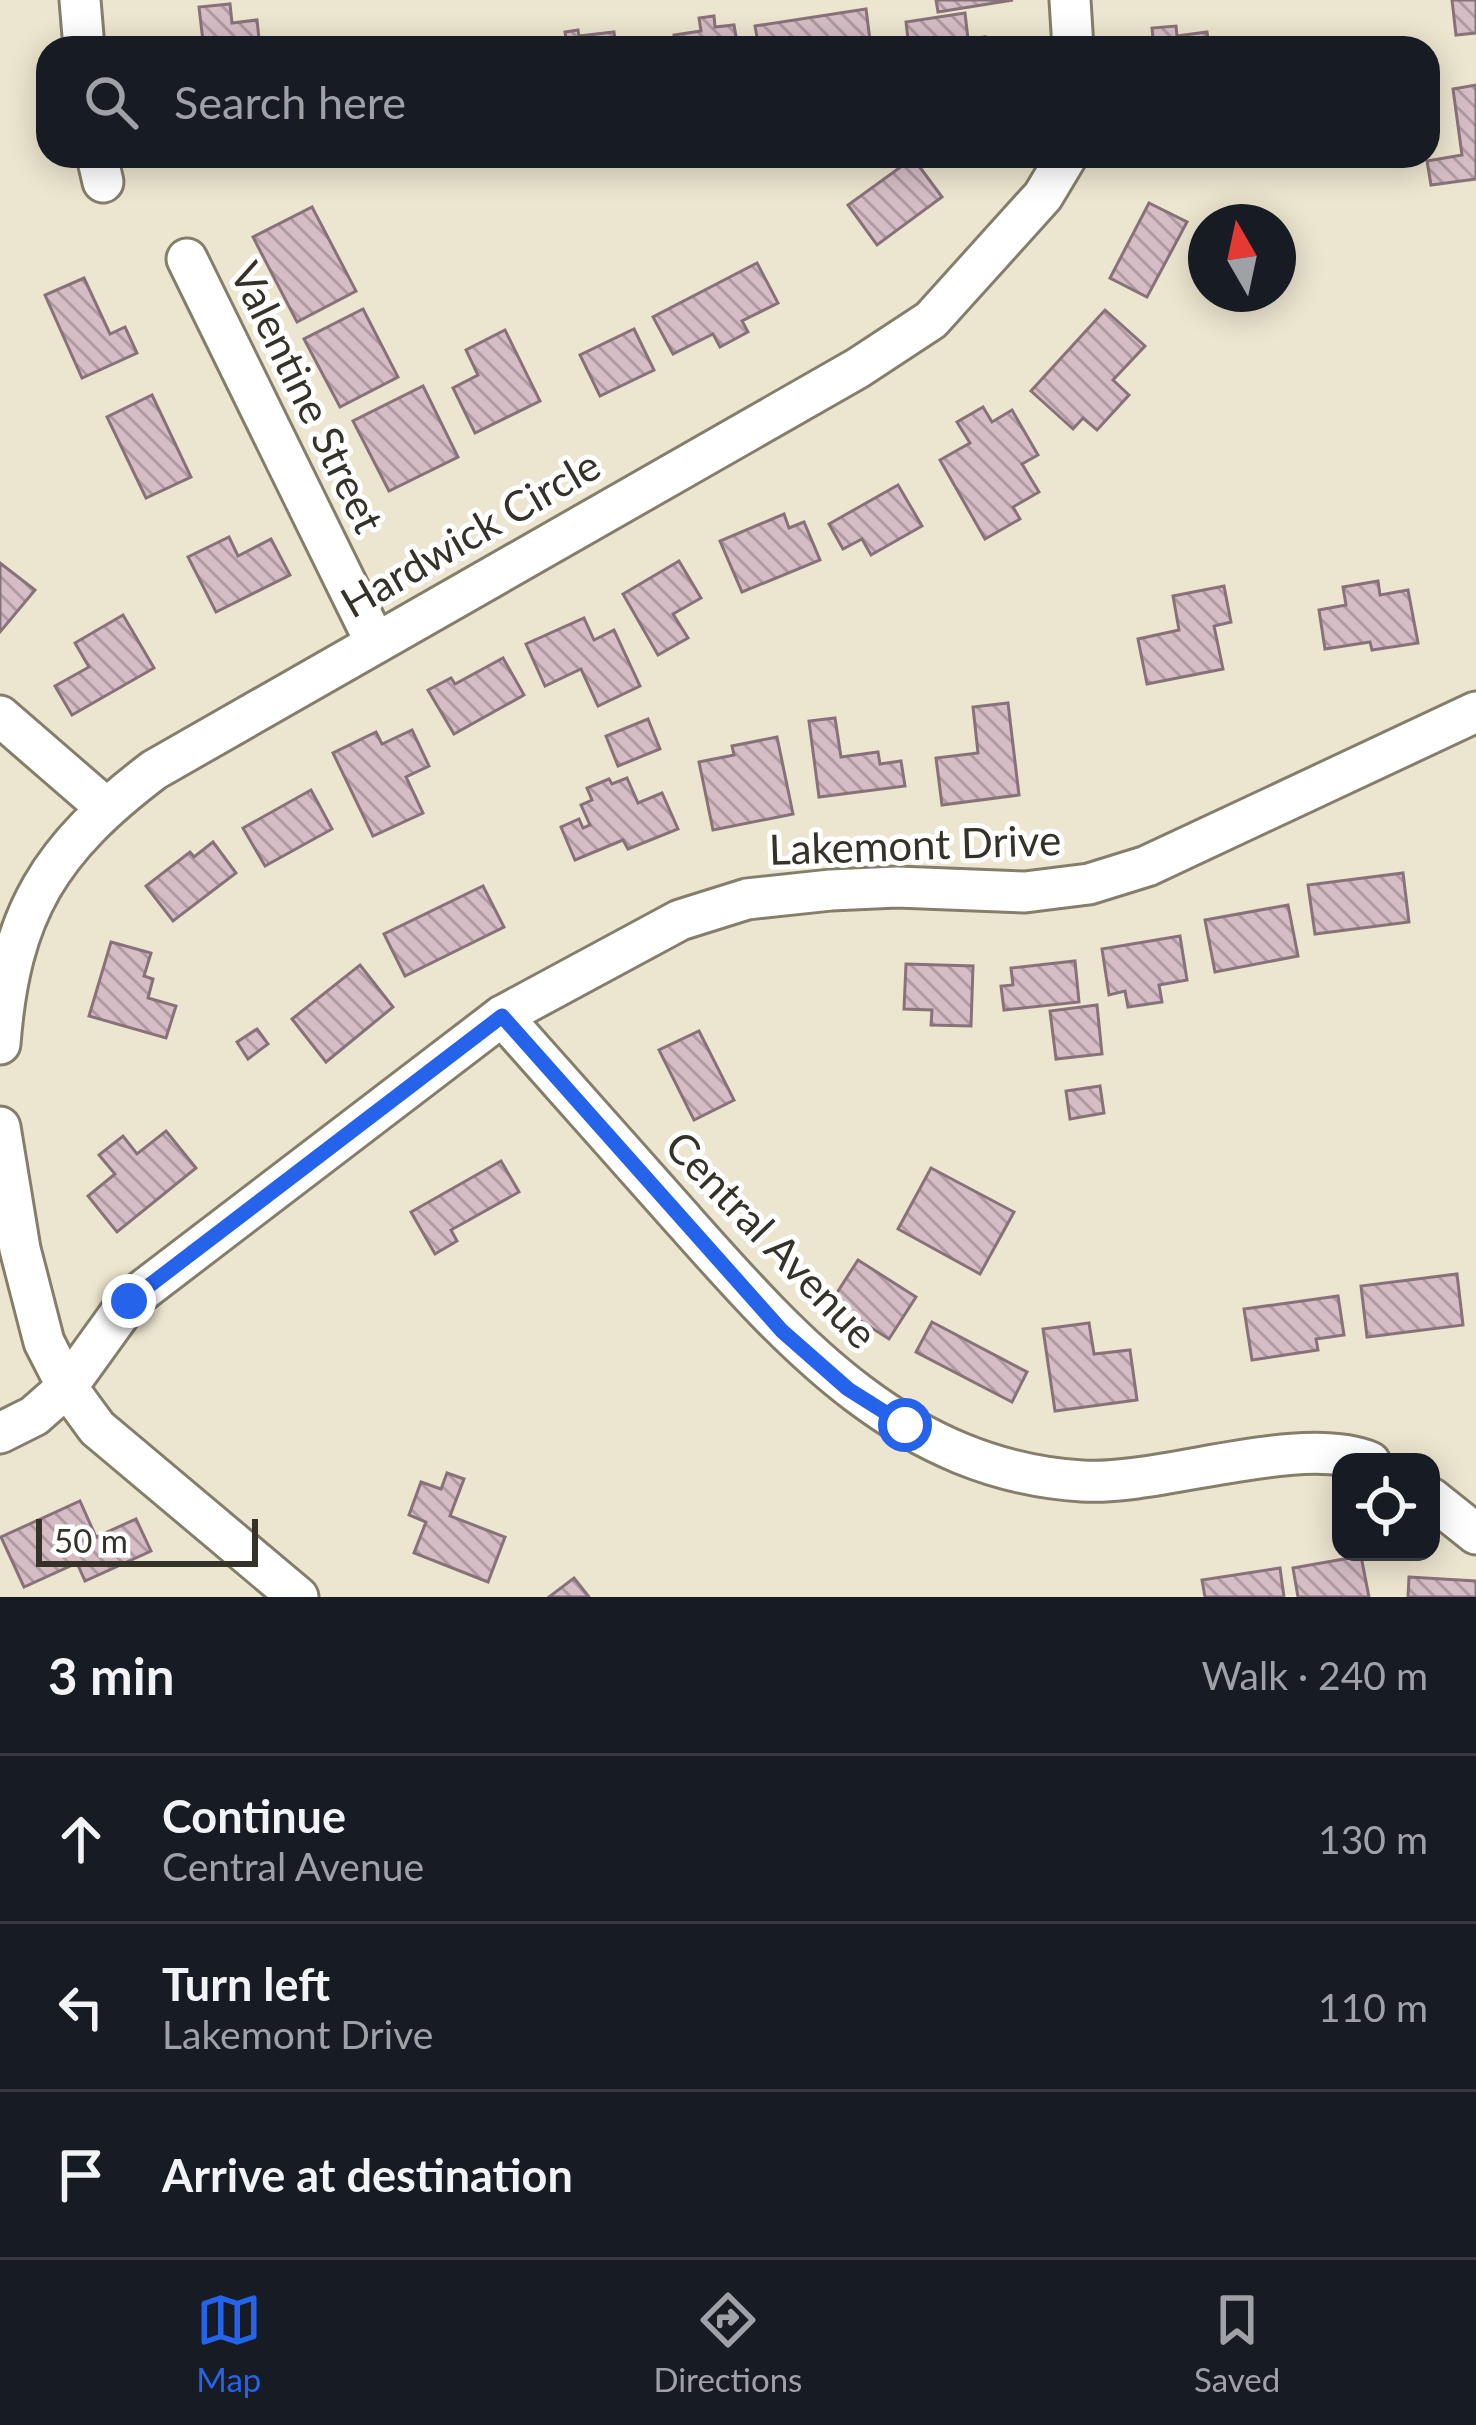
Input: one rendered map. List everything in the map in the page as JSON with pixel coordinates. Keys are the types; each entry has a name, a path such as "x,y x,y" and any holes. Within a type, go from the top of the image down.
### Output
{"street":[{"path":"80,0 83,36"},
{"path":"1070,0 1072,36"},
{"name":"Hardwick Circle","path":"0,1044 10,968 31,903 70,842 105,806 154,770 858,368 932,320 1042,196 1060,168"},
{"name":"Valentine Street","path":"187,259 375,642"},
{"name":"Lakemont Drive","path":"0,1433 34,1416 67,1388 129,1301 502,1016 680,920 747,899 831,890 897,887 1025,892 1090,884 1147,866 1476,712"},
{"path":"0,716 105,806"},
{"name":"Central Avenue","path":"502,1016 782,1331 848,1389 963,1457 1034,1477 1088,1482 1332,1454"},
{"path":"0,1127 20,1249 44,1342 67,1388 97,1429 298,1597"},
{"path":"1440,1505 1476,1534"}],"building":[{"path":"936,0 1013,0 938,12"},
{"path":"1452,0 1476,0 1476,33 1456,35"},
{"path":"230,4 232,23 257,20 259,36 202,36 199,7"},
{"path":"866,9 869,36 757,36 755,26"},
{"path":"965,13 968,36 908,36 906,22"},
{"path":"714,16 715,27 734,25 736,36 674,36 701,31 699,18"},
{"path":"1176,26 1177,36 1153,36 1152,28"},
{"path":"1476,85 1476,179 1431,185 1428,168 1440,168 1440,159 1462,155 1453,89"},
{"path":"899,168 920,168 942,197 877,245 848,205"},
{"path":"1149,203 1187,222 1147,297 1110,278"},
{"path":"312,207 356,291 297,322 253,237"},
{"path":"757,263 778,303 742,321 748,332 720,347 713,334 673,354 653,317"},
{"path":"84,278 110,334 125,327 137,353 82,378 45,295"},
{"path":"363,309 398,377 340,407 304,339"},
{"path":"1105,310 1145,346 1113,380 1129,395 1097,430 1083,418 1073,429 1031,391"},
{"path":"634,329 654,370 600,396 580,355"},
{"path":"505,330 540,401 475,433 453,388 478,375 466,350"},
{"path":"423,386 458,457 389,491 353,421"},
{"path":"152,395 191,477 146,498 107,417"},
{"path":"983,407 992,422 1012,410 1038,455 1022,464 1039,492 1013,507 1020,519 985,539 940,460 970,443 957,422"},
{"path":"898,485 922,526 871,555 862,539 843,549 829,524"},
{"path":"784,514 789,528 804,522 820,560 742,592 720,541"},
{"path":"229,537 238,556 271,539 290,575 216,612 188,557"},
{"path":"679,561 701,598 673,614 688,638 658,655 623,594"},
{"path":"0,563 35,590 0,632"},
{"path":"1378,581 1380,595 1408,590 1418,643 1372,650 1370,642 1325,649 1319,610 1346,605 1343,587"},
{"path":"1224,586 1231,622 1214,626 1223,669 1147,684 1138,639 1179,630 1173,596"},
{"path":"123,615 154,668 72,715 55,686 89,667 75,643"},
{"path":"584,618 594,640 614,630 640,686 598,706 581,669 545,686 526,644"},
{"path":"503,658 524,695 454,734 428,690 451,678 455,684"},
{"path":"1008,703 1019,795 942,805 936,758 978,753 973,707"},
{"path":"835,718 841,757 878,752 880,764 901,761 905,786 819,797 809,721"},
{"path":"648,719 660,749 618,766 606,736"},
{"path":"412,730 429,766 406,777 423,813 373,836 333,753 376,732 382,744"},
{"path":"777,737 793,814 713,830 699,762 734,755 732,746"},
{"path":"627,778 638,803 662,793 678,829 628,849 623,840 575,860 561,827 579,819 583,828 590,825 581,805 592,800 587,788"},
{"path":"311,790 332,829 265,866 243,828"},
{"path":"213,842 236,873 173,921 146,886 190,852 194,857"},
{"path":"1403,873 1409,922 1315,934 1308,885"},
{"path":"483,886 504,927 405,976 384,934"},
{"path":"1288,905 1298,956 1215,972 1205,920"},
{"path":"1180,936 1187,980 1159,985 1162,1002 1128,1007 1125,991 1109,995 1102,949"},
{"path":"111,942 151,953 144,976 153,979 148,998 176,1006 166,1038 89,1016"},
{"path":"1075,961 1079,1002 1004,1010 1001,986 1013,985 1011,968"},
{"path":"906,964 973,966 971,1026 931,1025 932,1010 904,1009"},
{"path":"360,965 393,1007 326,1062 292,1019"},
{"path":"1097,1005 1102,1054 1056,1059 1050,1011"},
{"path":"257,1029 268,1044 248,1059 237,1042"},
{"path":"699,1031 734,1100 694,1120 659,1050"},
{"path":"1100,1086 1104,1113 1070,1119 1066,1091"},
{"path":"166,1131 196,1168 117,1232 88,1196 115,1174 99,1155 123,1136 137,1154"},
{"path":"501,1161 519,1192 451,1230 457,1241 435,1254 411,1212"},
{"path":"931,1168 1014,1212 980,1274 898,1229"},
{"path":"858,1260 916,1297 889,1339 831,1302"},
{"path":"1457,1274 1463,1325 1367,1337 1361,1286"},
{"path":"1338,1296 1344,1335 1316,1339 1318,1350 1252,1360 1244,1309"},
{"path":"932,1322 1027,1372 1012,1402 916,1352"},
{"path":"1089,1323 1094,1354 1130,1350 1137,1400 1055,1411 1043,1329"},
{"path":"447,1473 464,1479 450,1516 505,1537 488,1582 414,1553 426,1522 409,1515 421,1482 441,1489"},
{"path":"80,1501 96,1537 136,1519 151,1551 85,1581 77,1563 24,1587 1,1537"},
{"path":"1362,1561 1369,1597 1298,1597 1293,1568"},
{"path":"1280,1568 1284,1597 1205,1597 1202,1580"},
{"path":"1409,1577 1476,1581 1476,1597 1408,1597"},
{"path":"574,1578 589,1597 549,1597"}],"route":[{"path":"129,1301 502,1016 782,1331 848,1389 905,1425"}]}
